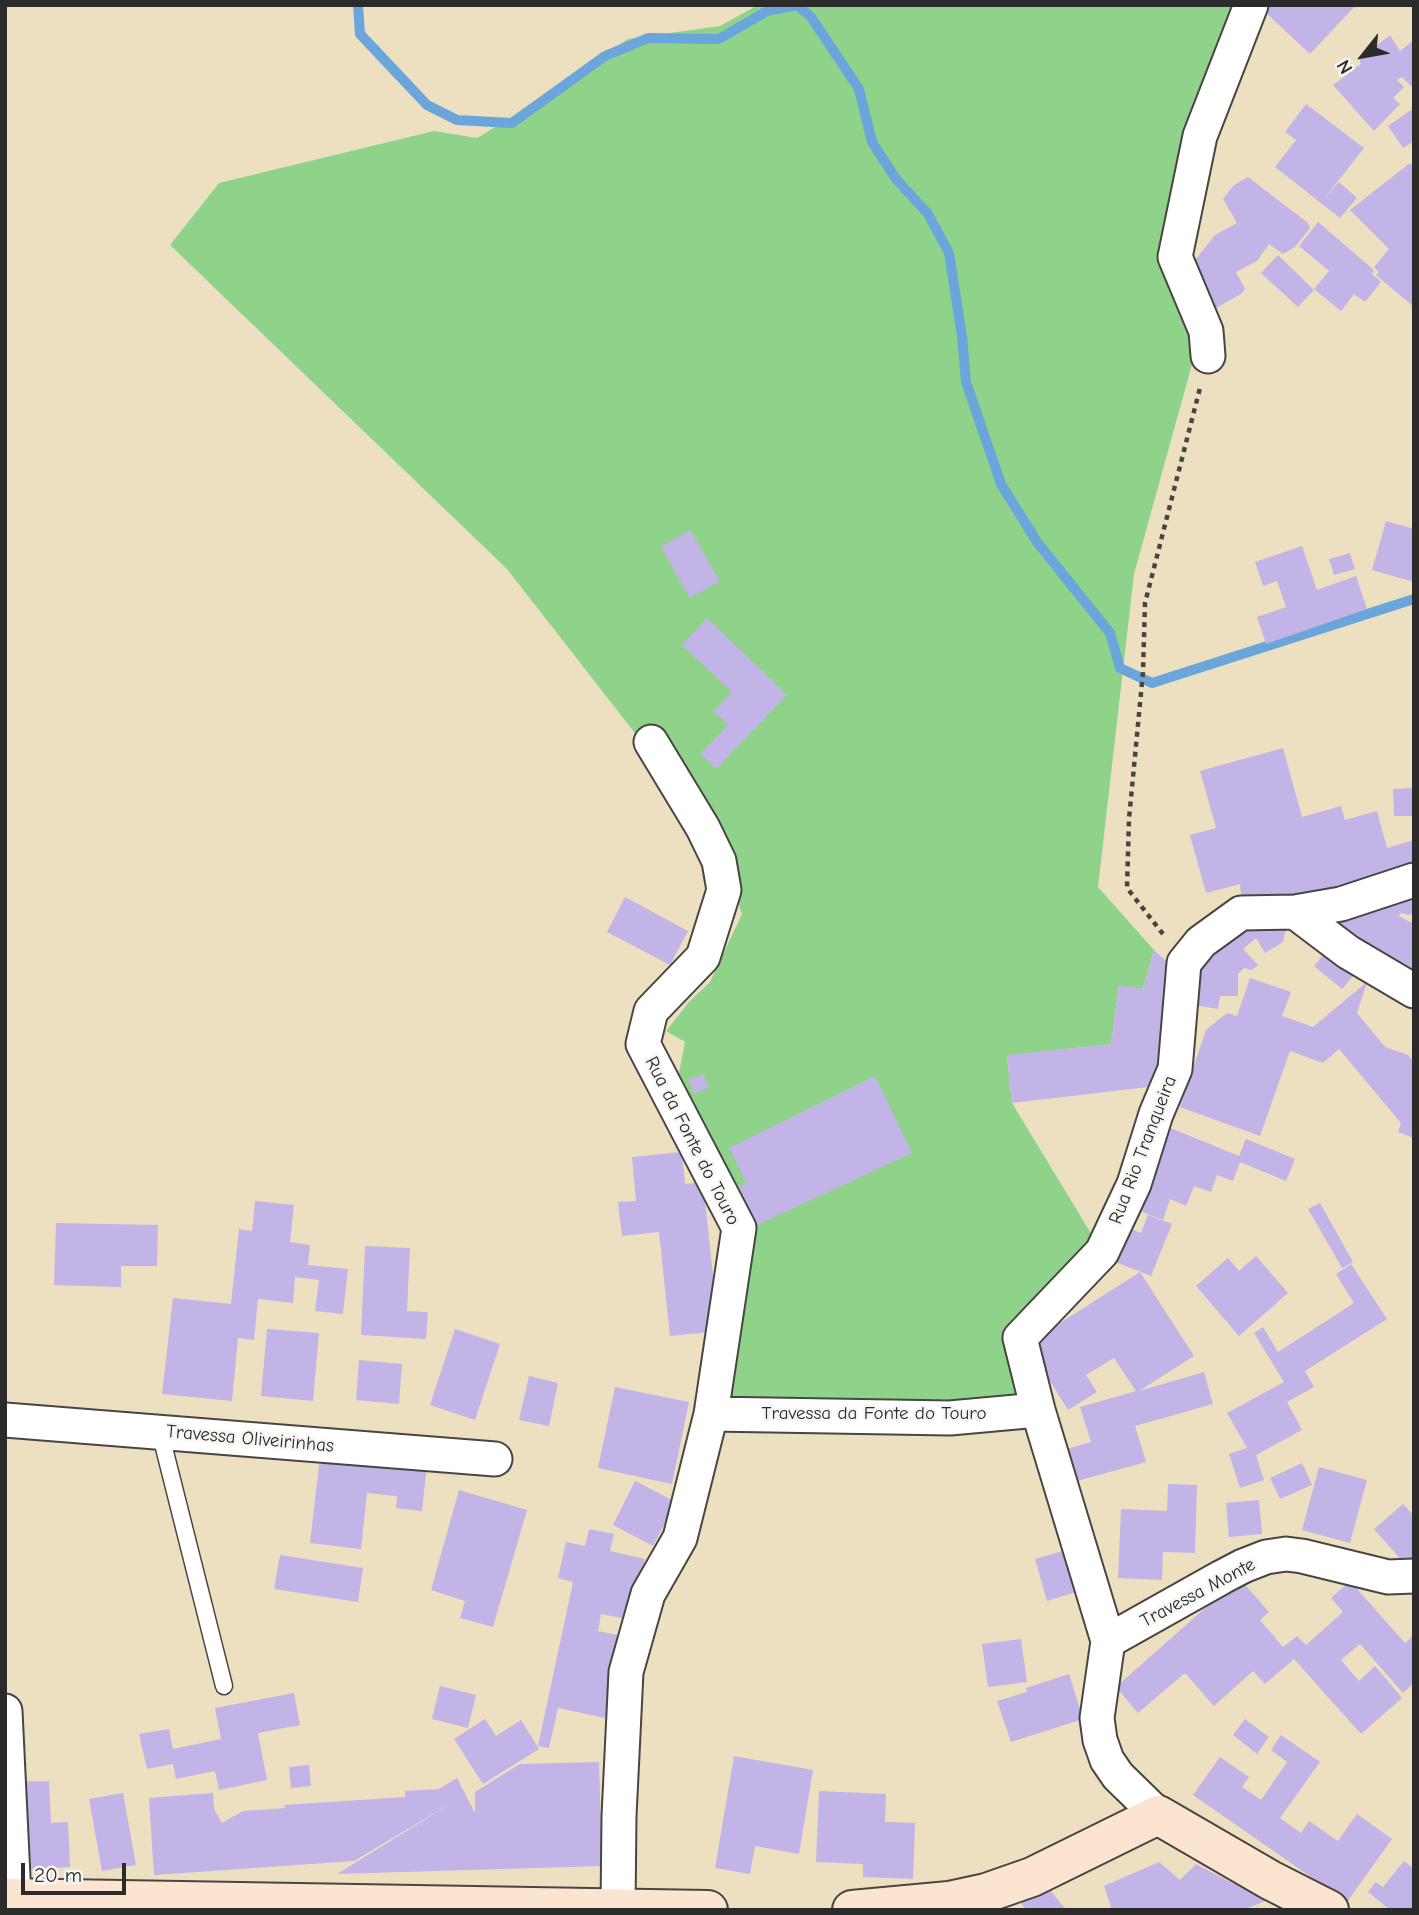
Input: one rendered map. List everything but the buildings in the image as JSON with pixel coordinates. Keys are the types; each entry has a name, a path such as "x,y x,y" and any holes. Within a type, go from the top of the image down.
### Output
{"main road":[{"path":"852,1910 949,1901 986,1892 1032,1877 1158,1815 1270,1880 1329,1910"},
{"path":"9,1898 708,1910"}],"street":[{"path":"1208,356 1206,331 1175,257 1200,136 1251,5"},
{"name":"Rua da Fonte do Touro","path":"618,1909 619,1816 626,1672 648,1594 680,1538 710,1414 738,1228 643,1044 651,1011 703,957 724,891 719,861 703,828 652,742"},
{"path":"1184,963 1201,942 1241,913 1295,912 1341,904 1414,880"},
{"path":"1295,912 1348,952 1414,990"},
{"name":"Rua Rio Tranqueira","path":"1158,1815 1118,1776 1107,1760 1100,1740 1097,1718 1108,1641 1038,1410 1020,1338 1102,1252 1134,1184 1156,1114 1175,1069 1184,963"},
{"name":"Travessa da Fonte do Touro","path":"710,1414 950,1418 1038,1410"},
{"name":"Travessa Oliveirinhas","path":"5,1420 495,1458"},
{"name":"Travessa Monte","path":"1108,1641 1242,1566 1266,1557 1286,1554 1302,1556 1388,1577 1414,1576"},
{"path":"5,1711 9,1898"}],"lane":[{"path":"160,1432 223,1686"}],"path":[{"path":"1184,963 1127,888 1129,819 1143,672 1145,603 1208,356"}],"green space":[{"path":"758,5 1237,5 1166,235 1165,277 1196,350 1134,574 1098,887 1154,950 1143,989 1119,986 1111,1044 1007,1056 1012,1103 1095,1240 1032,1306 1014,1317 1007,1326 1024,1395 1009,1405 721,1403 751,1228 678,1078 685,1042 666,1031 689,1002 710,982 742,914 716,837 507,569 170,245 219,183 434,131 477,138 628,39 720,26"}],"waterway":[{"path":"358,5 360,34 427,105 457,120 512,123 605,56 648,38 719,39 767,11 797,5 811,17 859,89 872,142 896,179 928,214 949,253 966,382 1001,484 1037,542 1110,633 1120,668 1152,683 1414,599"}]}
